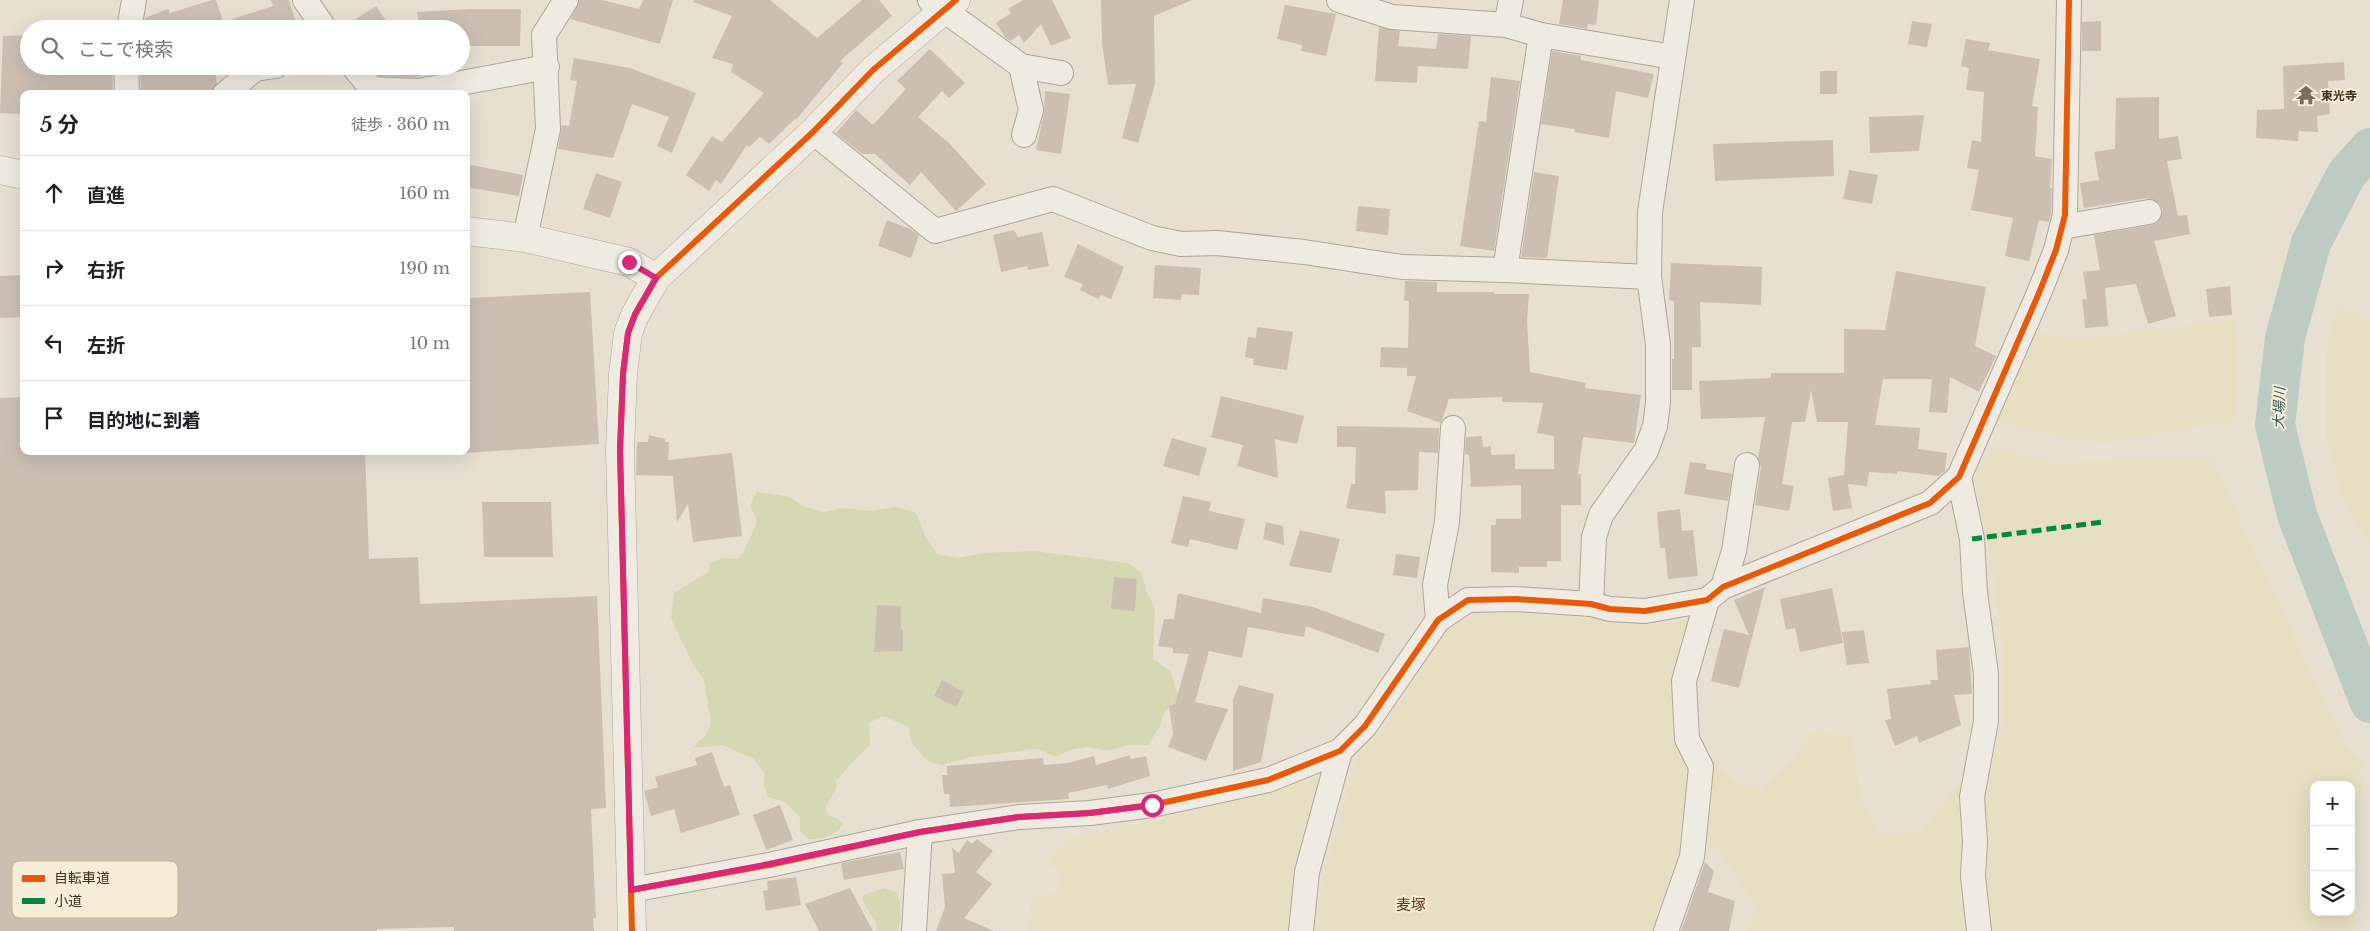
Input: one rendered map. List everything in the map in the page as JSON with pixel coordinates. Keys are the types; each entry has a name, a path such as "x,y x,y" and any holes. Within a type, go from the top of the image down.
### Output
{"street":[{"path":"131,20 134,0"},
{"path":"305,0 319,20"},
{"path":"526,238 548,130 547,67 544,35 566,0"},
{"path":"1339,0 1392,17 1506,25 1541,35 1673,57"},
{"path":"1506,25 1511,0"},
{"path":"1591,604 1594,537 1601,515 1646,451 1655,426 1658,403 1658,344 1649,277 1650,212 1682,0"},
{"path":"631,890 769,864 920,832 1019,817 1090,813 1152,805 1268,780 1340,751 1365,726 1438,620 1468,600 1516,599 1591,604 1610,609 1645,611 1715,594 1930,503 1959,477 2039,293 2062,227 2065,214 2069,0"},
{"path":"632,931 620,450 623,374 628,333 635,314 656,278 813,132 873,70 944,3 1021,66 1061,73"},
{"path":"1505,270 1541,35"},
{"path":"1021,66 1030,110 1024,135"},
{"path":"423,90 547,67"},
{"path":"126,75 127,90"},
{"path":"230,90 248,75"},
{"path":"360,75 372,89 395,90"},
{"path":"813,132 935,231 1053,199 1152,238 1181,244 1217,243 1256,247 1402,267 1649,277"},
{"path":"0,170 20,174"},
{"path":"2062,227 2149,212"},
{"path":"470,231 526,238 629,262 656,278"},
{"path":"1438,620 1435,585 1447,522 1453,428"},
{"path":"1666,931 1692,857 1701,767 1687,739 1684,681 1715,594 1734,551 1746,465"},
{"path":"1959,477 1972,539 1975,592 1986,674 1986,721 1972,797 1975,842 1973,876 1979,931"},
{"path":"1301,931 1308,872 1340,751"},
{"path":"914,931 920,832"}],"shaded area":[{"path":"2338,305 2370,324 2370,545 2344,503 2326,438 2326,352"},
{"path":"2235,320 2235,420 2101,443 2013,426 1998,421 2037,333 2081,339"},
{"path":"1998,450 2053,463 2212,459 2345,745 2363,762 2355,931 1991,931 1983,814 2002,723 2004,655 1987,532 1975,487 1978,467"},
{"path":"1519,614 1610,619 1648,625 1677,622 1697,615 1692,762 1679,869 1658,931 1313,931 1325,869 1358,754 1383,729 1441,635 1472,615"},
{"path":"1812,732 1852,736 1860,797 1878,835 1921,832 1961,781 1965,817 1962,841 1970,931 1747,931 1757,907 1717,849 1702,843 1711,758 1734,782 1760,790 1790,763"},
{"path":"1315,776 1322,784 1293,931 1029,931 1030,904 1060,890 1061,873 1049,864 1066,840 1187,813"}],"green space":[{"path":"757,492 790,497 803,506 823,512 845,508 871,511 896,507 916,513 925,536 937,554 958,558 984,553 1033,551 1128,563 1141,572 1147,593 1155,608 1153,659 1170,671 1179,699 1164,712 1160,726 1148,745 1128,745 1107,751 1087,747 1070,750 1056,757 1037,749 971,757 942,765 927,761 911,742 909,727 883,716 869,723 870,745 836,781 836,789 826,806 827,815 837,818 843,824 836,832 828,836 808,839 800,831 800,818 783,801 768,797 764,785 764,773 754,759 723,745 694,748 698,741 704,738 711,723 704,680 693,665 671,618 674,593 708,572 710,563 723,558 738,559 744,551 757,522 750,505"},
{"path":"884,888 897,892 900,902 898,931 876,931 877,925 862,900 863,895"}],"building":[{"path":"216,0 222,20 145,20 145,18 168,9 170,13"},
{"path":"271,0 289,0 295,20 229,20 273,6"},
{"path":"580,0 602,0 639,9 643,0 673,0 660,44 570,19"},
{"path":"694,0 770,0 817,38 862,0 879,0 892,16 840,61 843,63 796,120 769,144 760,137 749,147 747,145 721,184 716,180 709,191 686,175 712,136 722,142 764,93 731,72 733,64 712,58 732,16 693,2"},
{"path":"1023,0 1052,0 1071,38 1051,46 1041,24 1024,43 1019,35 1010,41 996,23 1011,13 1008,9"},
{"path":"1101,0 1192,0 1154,16 1155,84 1138,143 1122,138 1136,84 1108,85 1102,43"},
{"path":"1563,0 1599,0 1596,25 1588,24 1587,29 1559,24"},
{"path":"1285,5 1336,14 1326,56 1301,51 1302,45 1277,39"},
{"path":"376,6 386,20 354,20"},
{"path":"521,9 520,46 470,46 470,20 418,20 417,12"},
{"path":"1912,21 1932,24 1927,47 1908,44"},
{"path":"2101,21 2101,51 2082,51 2082,22"},
{"path":"1379,27 1400,31 1398,46 1436,49 1438,34 1471,36 1468,69 1418,66 1417,83 1375,81"},
{"path":"20,35 20,75 112,75 113,90 20,90 20,114 0,113 3,36"},
{"path":"1966,39 1990,43 1988,50 2040,59 2032,106 2038,107 2035,156 2052,159 2051,213 2049,222 2039,220 2029,261 2005,256 2013,218 1971,210 1979,170 1967,168 1972,140 1981,142 1984,92 1966,90 1969,68 1961,66"},
{"path":"930,49 965,83 949,98 942,91 918,117 949,143 986,184 956,211 921,172 910,185 875,154 862,154 836,133 856,110 873,125 906,89 897,81"},
{"path":"1552,51 1581,56 1581,60 1654,74 1648,98 1616,91 1609,138 1574,132 1575,129 1541,124"},
{"path":"574,58 630,68 696,93 672,153 657,146 669,117 632,104 613,158 558,149 562,125 569,126 577,81 570,80"},
{"name":"東光寺","path":"2344,62 2345,80 2328,81 2330,114 2317,116 2318,132 2299,131 2298,141 2256,138 2257,110 2284,109 2283,66"},
{"path":"1820,71 1837,71 1837,94 1820,94"},
{"path":"140,75 216,75 217,83 214,90 141,90"},
{"path":"378,75 421,75 416,77"},
{"path":"1491,77 1520,81 1494,251 1460,246 1479,121 1486,122"},
{"path":"1045,91 1070,94 1061,154 1036,150 1044,113"},
{"path":"2159,97 2159,139 2178,136 2182,159 2167,161 2178,216 2187,215 2190,234 2154,241 2176,316 2148,324 2136,284 2105,288 2108,326 2085,328 2082,299 2087,299 2083,272 2100,270 2094,235 2152,225 2158,222 2163,210 2159,203 2147,198 2084,208 2080,183 2099,180 2094,152 2115,149 2116,98"},
{"path":"1924,115 1919,151 1870,153 1869,117"},
{"path":"1833,140 1834,176 1715,181 1713,144"},
{"path":"470,165 523,175 519,196 470,188"},
{"path":"1849,170 1878,175 1872,204 1843,199"},
{"path":"1534,172 1559,176 1547,258 1521,257"},
{"path":"596,173 622,182 610,218 583,209"},
{"path":"1358,206 1390,209 1388,235 1356,231"},
{"path":"887,220 910,229 919,235 911,258 878,246"},
{"path":"1014,230 1018,237 1042,232 1049,266 1028,270 1027,266 1001,272 993,235"},
{"path":"1078,244 1124,267 1111,299 1101,295 1098,299 1080,290 1083,284 1064,277"},
{"path":"1671,263 1762,267 1761,305 1700,302 1701,347 1692,347 1692,390 1672,390 1674,301 1669,300"},
{"path":"1155,265 1201,268 1199,295 1182,294 1181,300 1153,298"},
{"path":"1896,271 1986,287 1975,346 1996,356 1979,392 1950,377 1947,413 1929,412 1932,379 1883,379 1875,425 1920,428 1918,449 1947,453 1945,471 1939,476 1897,471 1897,474 1869,472 1867,486 1848,484 1852,508 1833,511 1828,478 1844,475 1848,422 1817,422 1811,390 1805,422 1792,422 1782,484 1794,486 1789,511 1755,505 1761,467 1758,458 1765,417 1701,419 1699,381 1771,378 1771,373 1844,373 1844,329 1885,330"},
{"path":"20,275 20,317 0,318 0,276"},
{"path":"1405,281 1437,282 1437,292 1529,294 1527,320 1530,372 1586,383 1585,388 1641,395 1634,443 1583,437 1578,474 1581,474 1581,505 1561,505 1561,561 1547,561 1547,567 1519,567 1519,573 1491,572 1491,525 1496,525 1496,519 1521,519 1521,485 1471,487 1469,455 1465,454 1466,437 1482,436 1483,447 1491,446 1491,455 1515,454 1515,469 1554,469 1554,436 1537,433 1543,403 1502,402 1502,397 1449,399 1441,423 1407,411 1416,376 1407,376 1407,368 1380,367 1381,347 1408,348 1409,301 1404,301"},
{"path":"2230,286 2232,315 2209,317 2206,289"},
{"path":"590,292 599,444 470,453 470,298"},
{"path":"1257,327 1293,332 1287,370 1253,365 1254,359 1245,357 1248,337 1256,338"},
{"path":"1221,396 1304,416 1297,444 1275,439 1278,478 1237,466 1243,445 1211,437"},
{"path":"20,397 20,455 365,455 369,559 418,557 420,604 597,596 606,808 591,809 596,918 593,918 594,931 454,931 454,927 377,929 377,931 0,931 0,398"},
{"path":"1337,426 1439,428 1438,453 1419,452 1418,490 1385,491 1386,514 1346,508 1351,484 1355,484 1356,447 1337,447"},
{"path":"649,435 665,439 665,442 669,442 668,460 732,453 742,536 693,542 688,504 677,522 673,476 636,475 637,442 648,442"},
{"path":"1172,438 1207,448 1199,476 1163,466"},
{"path":"1690,462 1706,464 1706,469 1732,474 1728,501 1684,494"},
{"path":"1183,496 1211,502 1209,511 1245,519 1237,550 1190,539 1188,547 1171,543"},
{"path":"482,502 551,502 553,557 484,557"},
{"path":"1680,509 1682,531 1693,530 1698,576 1668,579 1665,548 1660,548 1657,512"},
{"path":"1266,522 1283,526 1284,545 1263,539"},
{"path":"1300,530 1340,539 1331,573 1289,566"},
{"path":"1396,554 1420,557 1417,578 1393,575"},
{"path":"1114,577 1137,579 1135,611 1111,609"},
{"path":"1765,587 1739,688 1711,681 1724,629 1749,635 1734,600"},
{"path":"1832,588 1843,643 1800,652 1795,628 1786,630 1780,599"},
{"path":"1178,593 1261,613 1263,598 1313,607 1385,634 1378,653 1306,626 1304,637 1248,627 1242,658 1209,651 1195,702 1228,709 1206,761 1168,747 1173,734 1169,706 1175,704 1189,654 1173,653 1173,648 1158,646 1164,619 1174,619"},
{"path":"877,605 901,606 903,651 874,652"},
{"path":"1864,630 1869,663 1847,665 1842,632"},
{"path":"1969,647 1972,694 1954,695 1961,725 1919,743 1917,736 1895,746 1885,720 1891,719 1887,689 1931,684 1930,680 1938,680 1936,650"},
{"path":"942,680 964,692 956,707 934,696"},
{"path":"1239,685 1274,694 1261,762 1233,771 1233,700"},
{"path":"712,752 724,787 730,785 740,815 681,833 674,809 651,816 644,791 658,787 655,777 697,765 695,758"},
{"path":"1130,755 1131,759 1146,756 1150,776 1108,789 1107,785 1068,793 1069,799 950,807 949,794 944,794 942,775 947,775 947,766 1043,758 1044,765 1068,763 1094,756 1096,765"},
{"path":"780,805 793,840 766,850 753,815"},
{"path":"977,839 993,851 976,872 992,884 964,918 994,931 936,931 945,907 942,874 955,873 952,848 959,853 967,840 972,844"},
{"path":"900,852 904,869 844,880 841,863"},
{"path":"1705,862 1714,871 1708,892 1735,901 1729,931 1681,931"},
{"path":"796,877 801,905 766,911 763,891 768,890 767,881"},
{"path":"850,888 873,931 819,931 805,904"}],"waterway":[{"name":"大場川","path":"2370,148 2346,175 2311,243 2285,338 2275,425 2297,515 2370,703"}],"marked path":[{"path":"1972,539 2103,522"}],"cycle path":[{"path":"632,931 620,450 623,374 628,333 635,315 656,278 813,132 873,70 956,0"},
{"path":"631,890 769,865 920,832 1019,817 1090,813 1152,805 1268,780 1340,751 1365,726 1438,620 1468,600 1515,599 1591,604 1610,609 1645,611 1707,600 1723,587 1930,503 1959,477 2056,250 2065,215 2069,0"}],"place":[{"name":"東光寺","path":"2306,95"}],"district":[{"name":"麦塚","path":"1411,904"}],"route":[{"path":"629,262 656,278 635,314 628,333 623,374 620,450 631,890 769,864 920,832 1019,817 1090,813 1152,805"}]}
